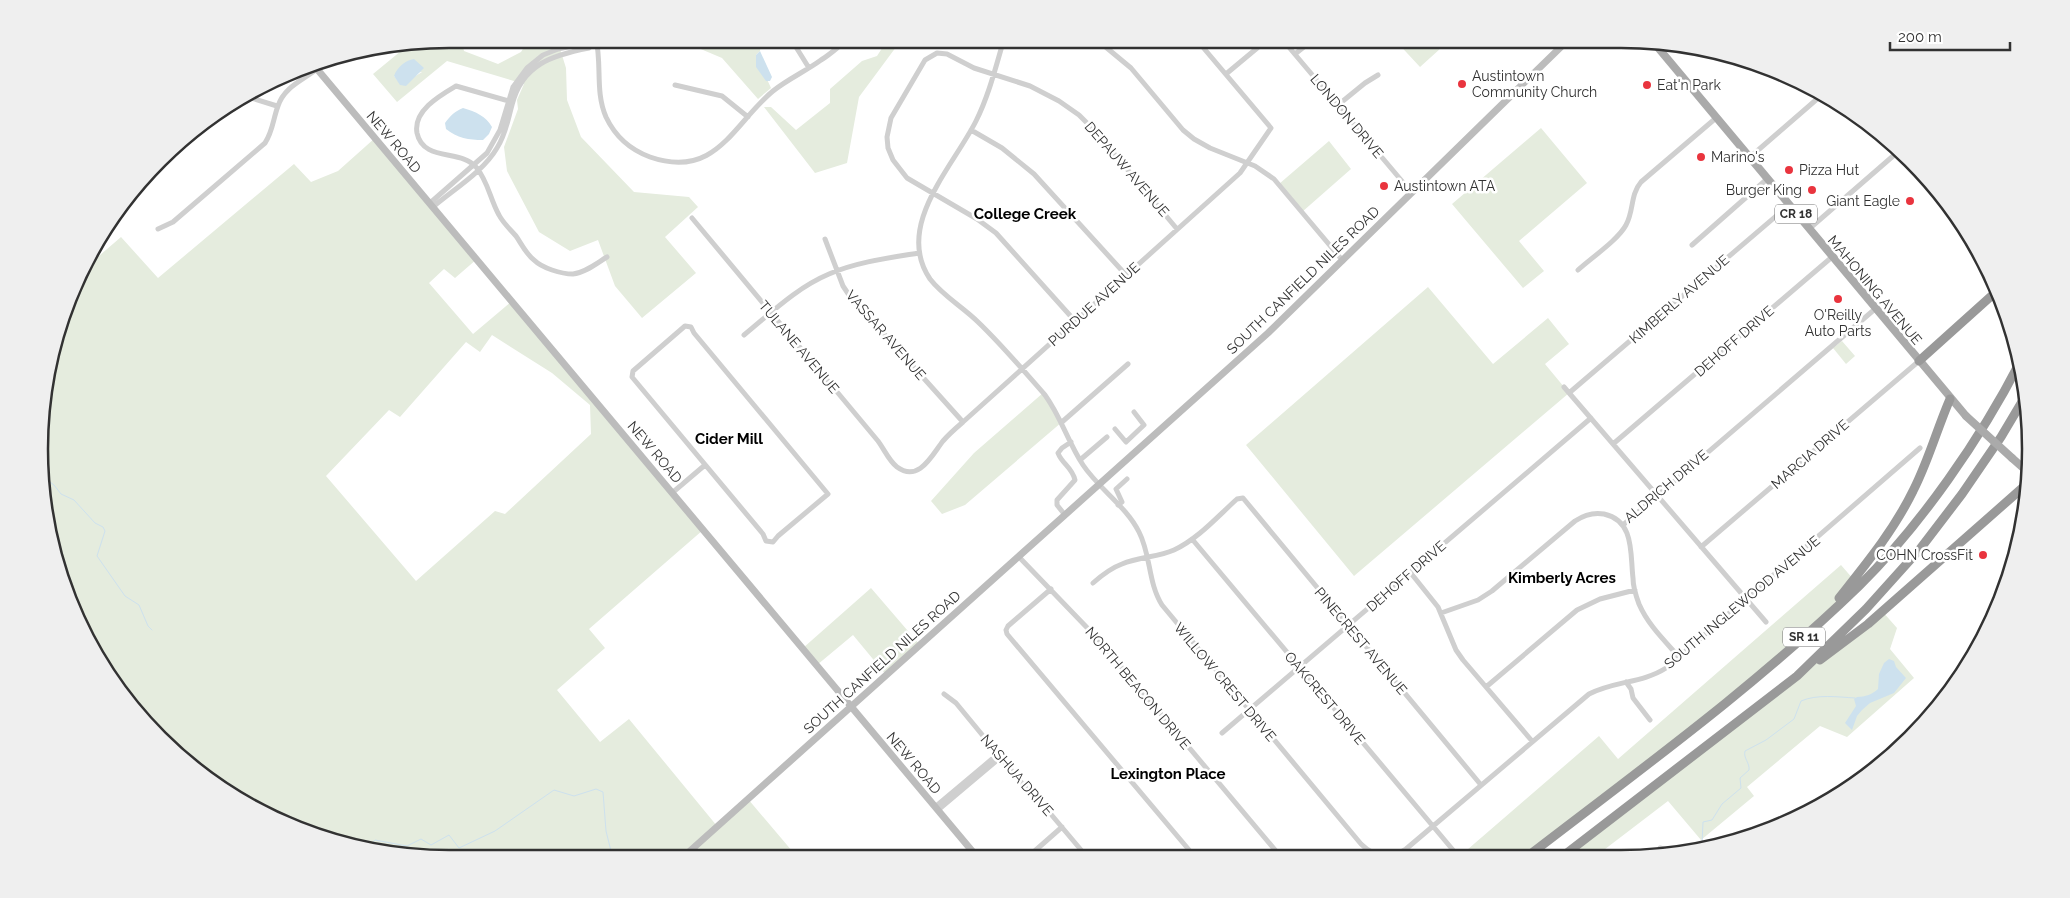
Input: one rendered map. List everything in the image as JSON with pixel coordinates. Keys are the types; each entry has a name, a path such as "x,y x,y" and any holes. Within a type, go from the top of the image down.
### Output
{"highway":[{"path":"1919,361 1992,295"},
{"name":"SR 11","path":"1536,850 1744,689 1860,585 1939,491 1983,427 2015,371"},
{"path":"1824,618 1877,550 1907,504 1921,475 1950,399"},
{"name":"SR 11","path":"1571,850 1798,676 1866,609 1920,549 1976,475 2020,405"},
{"path":"1798,676 1862,629 2020,490"}],"main road":[{"name":"SOUTH CANFIELD NILES ROAD","path":"691,850 1268,333 1560,48"},
{"name":"MAHONING AVENUE","path":"1659,49 1950,399 2022,467"},
{"name":"NEW ROAD","path":"317,70 971,850"}],"street":[{"path":"432,205 476,167 487,154 496,139 515,82 534,61 563,48"},
{"path":"597,48 600,61 600,92 606,116 620,137 640,152 656,159 672,161 698,158 718,149 775,90 837,48"},
{"path":"797,48 810,68"},
{"path":"744,335 798,291 837,271 862,263 919,252 920,224 925,210 972,130 982,107 1001,48"},
{"path":"1107,48 1131,68 1188,134 1210,148 1262,170 1274,180 1343,261"},
{"path":"1204,48 1226,74 1257,48"},
{"name":"LONDON DRIVE","path":"1290,48 1412,193"},
{"path":"1296,54 1303,48"},
{"name":"DEPAUW AVENUE","path":"934,194 907,178 893,160 888,148 887,137 890,118 922,64 932,55 947,54 966,65 1043,91 1079,115 1096,132 1178,229"},
{"path":"158,229 173,222 265,143 284,94 310,73"},
{"name":"PURDUE AVENUE","path":"909,471 925,466 944,439 1240,173 1248,163 1271,128 1226,74"},
{"path":"1338,105 1378,75"},
{"path":"675,85 722,96 748,117"},
{"path":"510,101 456,86 441,94 423,111 417,122 418,135 426,148 444,155 465,159 476,167 486,180 500,217 533,260 550,269 573,274 590,268 607,257"},
{"path":"253,98 278,106"},
{"path":"1749,158 1817,99"},
{"path":"1578,270 1625,227 1630,215 1633,194 1641,182 1716,118"},
{"path":"972,130 1002,148 1034,174 1126,275"},
{"path":"1809,229 1894,155"},
{"path":"1692,245 1767,179"},
{"path":"934,194 977,219 996,233 1075,320"},
{"name":"KIMBERLY AVENUE","path":"1569,393 1789,206"},
{"name":"TULANE AVENUE","path":"692,218 878,441 892,461 900,469 909,471"},
{"name":"VASSAR AVENUE","path":"825,239 837,271 849,295 963,422"},
{"name":"WILLOW CREST DRIVE","path":"919,252 924,268 935,285 978,322 1045,394 1062,422 1080,460 1138,529 1144,543 1154,587 1162,605 1361,844 1369,850"},
{"name":"DEHOFF DRIVE","path":"1613,444 1832,257"},
{"name":"ALDRICH DRIVE","path":"1441,614 1478,600 1492,592 1582,517 1600,513 1614,518 1623,524 1875,309"},
{"path":"685,326 691,327 694,334 828,494 770,542 766,541 763,534 705,465 632,377 633,371 685,326"},
{"name":"MARCIA DRIVE","path":"1701,547 1919,361"},
{"path":"1062,422 1128,364"},
{"path":"1564,386 1766,622"},
{"path":"1115,429 1126,442 1144,425 1134,412"},
{"name":"DEHOFF DRIVE","path":"1222,733 1590,418"},
{"path":"1137,432 1146,442"},
{"path":"1080,460 1107,437"},
{"path":"1065,515 1057,505 1057,500 1075,480 1073,471 1058,453 1071,442"},
{"name":"SOUTH INGLEWOOD AVENUE","path":"1404,850 1589,694 1604,687 1656,674 1679,657 1920,448"},
{"path":"672,493 705,465"},
{"path":"1118,505 1122,502 1116,489 1127,479"},
{"name":"PINECREST AVENUE","path":"1192,539 1229,508 1237,498 1242,498 1246,501 1481,785"},
{"path":"1623,524 1630,542 1635,590 1640,605 1647,620 1679,657"},
{"path":"1093,583 1117,566 1172,551 1192,539"},
{"name":"OAKCREST DRIVE","path":"1192,539 1453,850"},
{"name":"NORTH BEACON DRIVE","path":"1019,557 1098,638 1275,850"},
{"path":"1410,572 1435,602 1458,653 1532,741"},
{"path":"1051,589 1008,626 1007,634 1189,850"},
{"path":"1486,687 1577,610 1600,598 1635,590"},
{"path":"1626,682 1631,689 1633,698 1650,720"},
{"name":"NASHUA DRIVE","path":"944,694 956,704 1035,799 1044,806 1082,850"},
{"path":"936,808 999,755"},
{"path":"1036,850 1062,827"}],"shaded area":[{"path":"423,48 463,48 464,51 498,64 521,52 523,48 560,48 566,68 567,100 581,137 634,192 689,197 698,207 665,237 696,273 642,318 615,286 598,240 570,251 539,232 507,171 504,147 518,109 517,100 524,84 447,61 397,102 373,74 402,50","holes":["422,72 401,85 394,76"]},
{"path":"698,48 760,48 756,55 771,88 758,99 722,58"},
{"path":"882,48 895,48 859,97 847,163 815,173 764,107 771,107 796,130 830,103 830,89 862,61 877,56"},
{"path":"1402,48 1441,48 1420,67"},
{"path":"1541,128 1587,183 1519,241 1544,271 1523,288 1452,204"},
{"path":"375,138 477,259 455,278 444,269 429,283 473,334 512,301 703,530 589,629 605,648 557,690 600,742 629,719 717,826 748,799 791,850 696,850 694,847 691,850 423,850 371,843 345,837 295,820 248,797 226,783 184,751 147,714 130,693 101,650 78,603 61,553 55,527 48,475 48,423 55,371 69,320 78,295 95,259 121,237 158,278 294,164 311,182 338,171","holes":["492,335 552,373 590,405 591,434 505,514 495,511 416,581 326,476 389,410 400,417 466,342 480,352"]},
{"path":"1329,141 1351,169 1302,212 1279,184"},
{"path":"1428,287 1493,364 1548,318 1569,344 1545,364 1569,393 1354,576 1246,445"},
{"path":"1842,341 1855,356 1846,364 1833,348"},
{"path":"1043,393 1062,422 965,505 942,514 931,501 974,453"},
{"path":"1841,565 1854,580 1824,617 1795,645 1536,850 1467,850 1599,736 1618,759"},
{"path":"871,588 920,645 887,676 853,635 817,665 803,648"},
{"path":"1882,611 1897,628 1890,649 1914,678 1847,737 1820,726 1747,787 1754,796 1701,840 1668,801 1604,850 1571,850"}],"water":[{"path":"760,51 772,77 770,81 766,81 756,67 756,55"},
{"path":"414,59 424,68 406,86 400,85 394,76 395,73 402,64"},
{"path":"463,108 480,115 492,127 489,134 483,140 463,138 454,135 446,129 445,123 447,120 455,112"},
{"path":"1889,659 1894,661 1896,667 1906,678 1894,693 1870,703 1862,710 1857,716 1852,730 1845,723 1856,706 1854,699 1869,695 1878,689 1879,674 1884,663"}],"waterway":[{"path":"49,481 61,494 74,500 95,523 103,527 105,531 97,556 125,596 139,605 148,626 152,630"},
{"path":"1702,842 1703,822 1712,820 1722,804 1741,788 1740,778 1749,770 1745,751 1766,740 1794,719 1801,701 1821,697 1855,698"},
{"path":"372,843 375,840 407,846 421,839 431,845 449,835 459,848 495,831 554,790 574,796 596,789 603,792 606,831 611,850"}],"place":[{"name":"Austintown Community Church","path":"1462,84"},
{"name":"Eat'n Park","path":"1647,85"},
{"name":"Marino's","path":"1701,157"},
{"name":"Pizza Hut","path":"1789,170"},
{"name":"Austintown ATA","path":"1384,186"},
{"name":"Burger King","path":"1812,190"},
{"name":"Giant Eagle","path":"1910,201"},
{"name":"O'Reilly Auto Parts","path":"1838,299"},
{"name":"COHN CrossFit","path":"1983,555"}],"district":[{"name":"College Creek","path":"1025,214"},
{"name":"Cider Mill","path":"729,439"},
{"name":"Kimberly Acres","path":"1562,578"},
{"name":"Lexington Place","path":"1168,774"}]}
